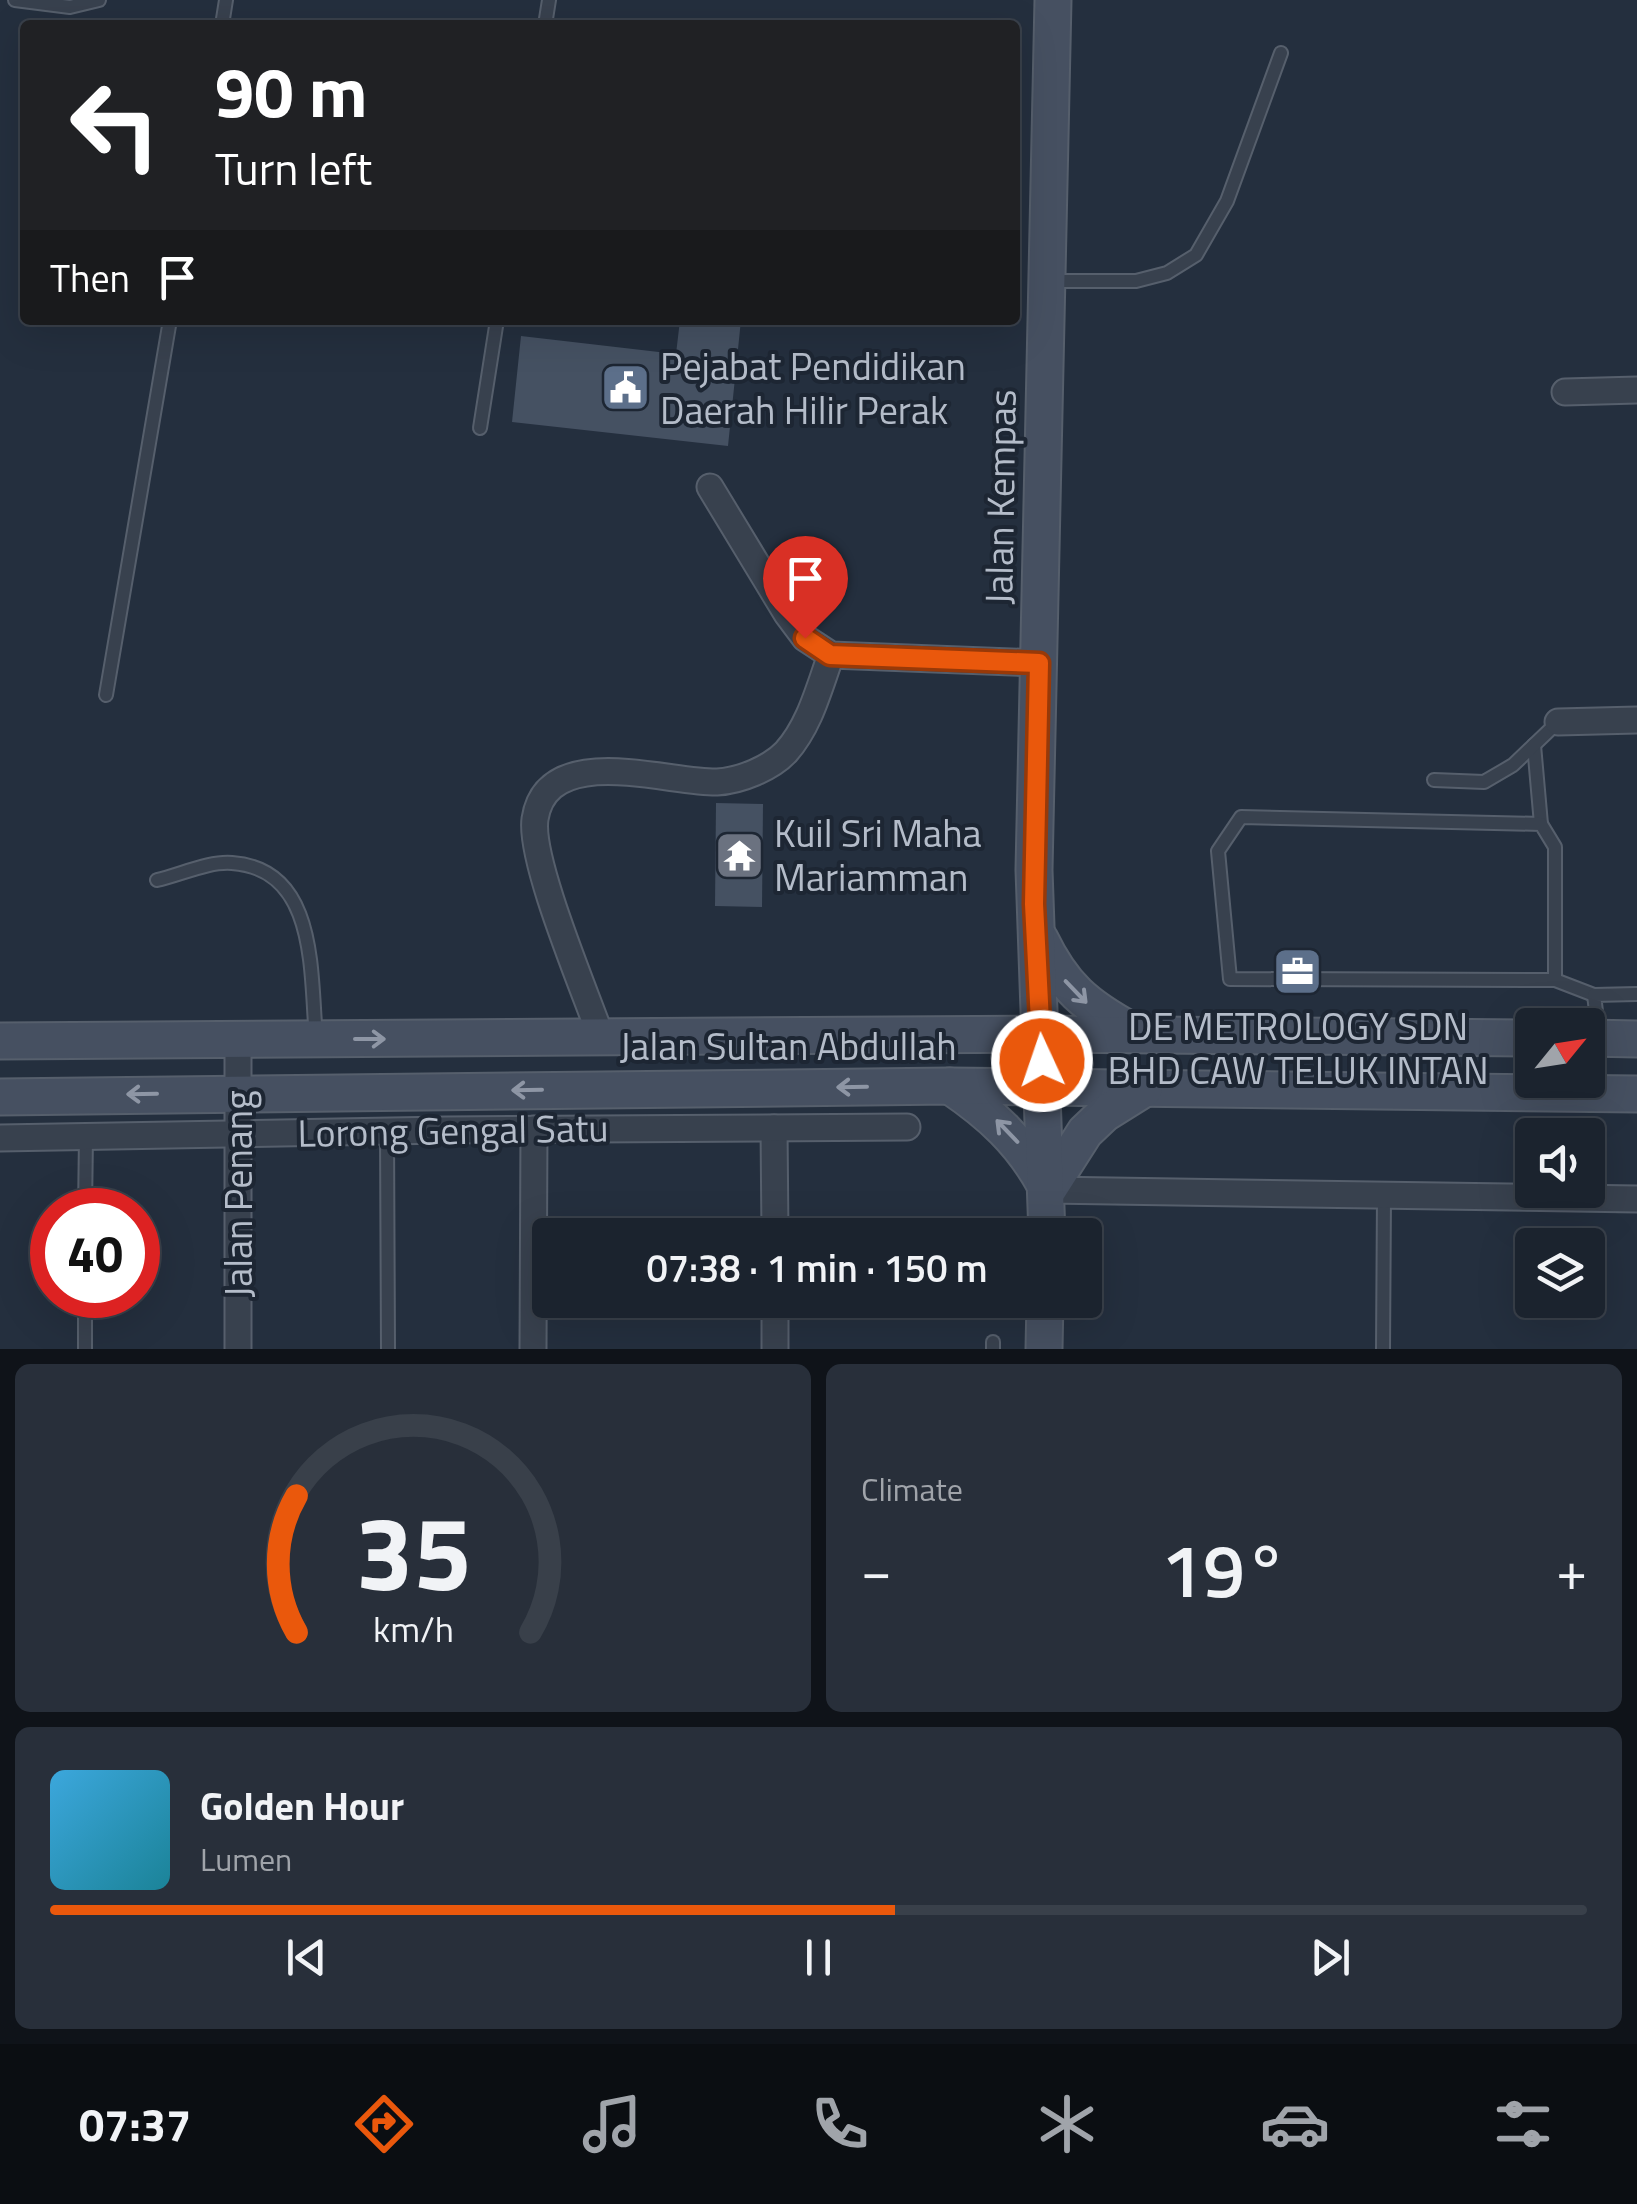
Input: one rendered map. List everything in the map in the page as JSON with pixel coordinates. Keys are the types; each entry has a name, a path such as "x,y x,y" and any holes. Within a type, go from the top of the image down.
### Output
{"main road":[{"name":"Jalan Kempas","path":"1047,1218 1035,930 1053,0"},
{"path":"1035,930 1052,965 1070,989 1092,1009 1138,1034"},
{"name":"Jalan Sultan Abdullah","path":"0,1041 1040,1034 1515,1038"},
{"path":"1605,1038 1637,1038"},
{"name":"Jalan Sultan Abdullah","path":"0,1097 950,1086 1637,1094"},
{"path":"950,1086 1006,1128 1028,1154 1048,1190 1086,1132 1104,1114 1144,1088"},
{"path":"1044,1349 1045,1318"}],"street":[{"path":"1565,392 1637,390"},
{"path":"710,487 787,614 805,638 830,655 1039,663"},
{"path":"601,1038 540,866 535,819 546,792 570,775 600,771 720,782 756,772 784,755 805,725 830,655"},
{"path":"1558,722 1637,720"},
{"name":"Jalan Penang","path":"238,1039 238,1349"},
{"name":"Lorong Gengal Satu","path":"0,1138 240,1132 907,1127"},
{"path":"774,1128 775,1218"},
{"path":"533,1349 534,1129"},
{"path":"1048,1190 1637,1200"},
{"path":"775,1318 776,1349"}],"lane":[{"path":"16,0 70,8 99,0"},
{"path":"1047,281 1136,281 1168,272 1196,255 1228,201 1281,52"},
{"path":"106,694 169,325"},
{"path":"480,428 496,325"},
{"path":"1434,780 1484,782 1513,765 1558,722"},
{"path":"1534,744 1542,824 1555,847 1555,980"},
{"path":"1542,824 1241,818 1218,851 1230,979 1555,980 1594,995 1637,994"},
{"path":"157,880 228,862 257,867 282,882 298,905 308,946 316,1039"},
{"path":"1594,995 1594,1008"},
{"path":"386,1131 388,1349"},
{"path":"86,1136 86,1188"},
{"path":"1383,1349 1384,1196"},
{"path":"84,1349 85,1318"}],"building":[{"name":"Pejabat Pendidikan Daerah Hilir Perak","path":"679,325 740,325 728,446 512,422 521,336 676,354"},
{"name":"Kuil Sri Maha Mariamman","path":"716,803 763,804 762,907 715,906"}],"place":[{"name":"Pejabat Pendidikan Daerah Hilir Perak","path":"625,388"},
{"name":"Kuil Sri Maha Mariamman","path":"739,855"},
{"name":"DE METROLOGY SDN BHD CAW TELUK INTAN","path":"1298,972"}],"route":[{"path":"805,638 830,655 1039,663 1034,904 1042,1061"}]}
